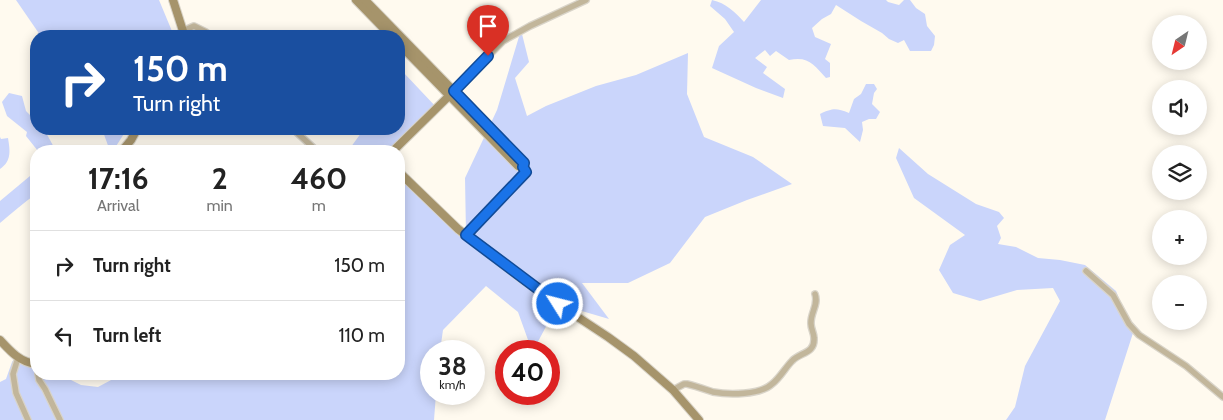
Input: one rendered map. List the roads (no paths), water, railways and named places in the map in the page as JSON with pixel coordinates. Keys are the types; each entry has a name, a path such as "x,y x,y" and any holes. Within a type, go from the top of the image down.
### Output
{"street":[{"path":"173,0 181,30"},
{"path":"356,0 385,30"},
{"path":"366,0 393,30"},
{"path":"399,145 503,41 586,0"},
{"path":"188,30 194,26 202,30"},
{"path":"405,43 518,166 523,167 526,171 466,235"},
{"path":"405,50 452,94"},
{"path":"300,135 310,145"},
{"path":"405,178 458,229 558,304 634,356 673,390 699,420"},
{"path":"1086,271 1113,295 1129,324 1139,335 1186,366 1223,397"},
{"path":"673,390 684,384 715,392 739,393 765,389 777,380 794,358 811,350 813,347 814,340 810,322 817,298 815,294"},
{"path":"0,340 18,358 30,363"},
{"path":"18,358 13,374 16,393 28,420"},
{"path":"39,380 60,420"}]}
